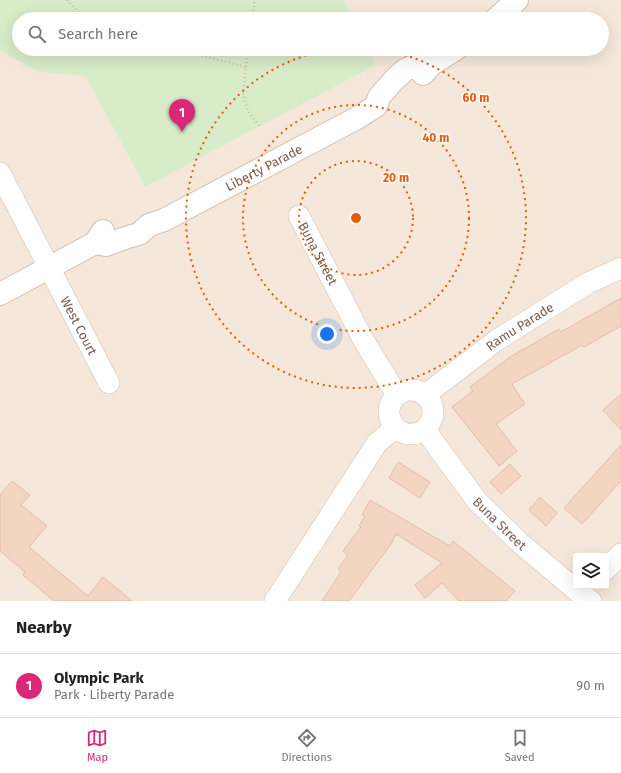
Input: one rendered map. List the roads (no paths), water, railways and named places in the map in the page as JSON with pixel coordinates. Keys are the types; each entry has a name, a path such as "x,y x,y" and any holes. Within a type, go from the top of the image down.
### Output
{"street":[{"path":"504,12 517,0"},
{"name":"Liberty Parade","path":"0,294 95,243 103,231 120,225 137,222 149,225 164,220 357,118 376,106 379,97 405,70 416,65 432,64 445,56"},
{"name":"West Court","path":"0,173 109,383"},
{"name":"Buna Street","path":"299,216 364,341 397,395"},
{"name":"Ramu Parade","path":"425,395 497,340 588,283 621,268"},
{"path":"411,390 418,391 425,395 432,406 433,412 430,425 425,430 413,435 401,432 395,428 391,422 389,407 392,400 397,395 404,391 411,390"},
{"path":"275,601 377,443 395,428"},
{"name":"Buna Street","path":"425,430 477,501 520,543 585,596"},
{"path":"609,567 621,554"}],"place":[{"name":"Olympic Park","path":"182,132"}]}
